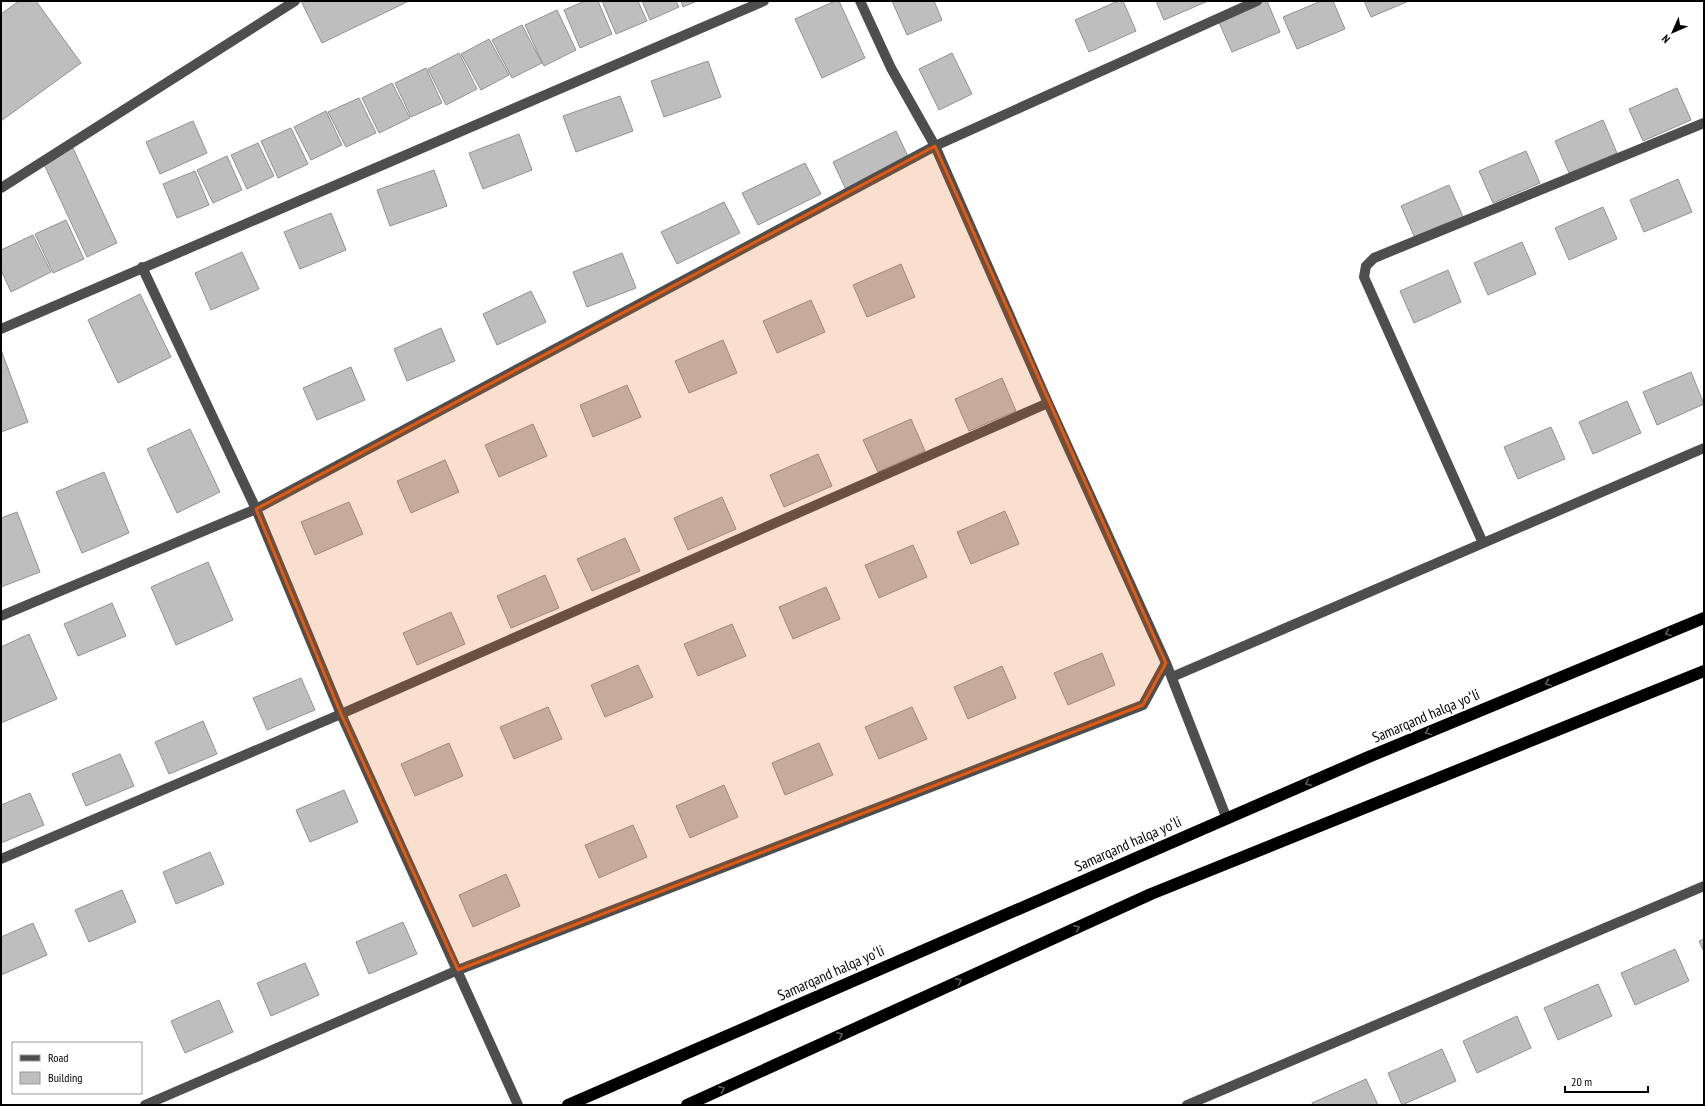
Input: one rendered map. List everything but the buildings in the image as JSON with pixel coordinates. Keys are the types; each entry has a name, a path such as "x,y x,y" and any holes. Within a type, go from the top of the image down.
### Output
{"highway":[{"name":"Samarqand halqa yoʻli","path":"568,1105 1374,755 1704,618"},
{"path":"687,1105 1151,894 1704,671"}],"street":[{"path":"1,188 295,1"},
{"path":"1,329 142,267 764,1"},
{"path":"860,1 891,68 935,146 1048,403 1166,663 1226,819"},
{"path":"1,616 256,509 935,146 1257,1"},
{"path":"1483,543 1364,277 1366,266 1374,258 1704,123"},
{"path":"142,267 256,509 341,714 518,1105"},
{"path":"1,859 341,714 1048,403"},
{"path":"1172,677 1704,448"},
{"path":"145,1105 458,970 1143,705 1166,663"},
{"path":"1187,1105 1704,886"}],"highlighted area":[{"path":"935,146 1166,663 1143,705 458,970 341,714 256,509"}]}
